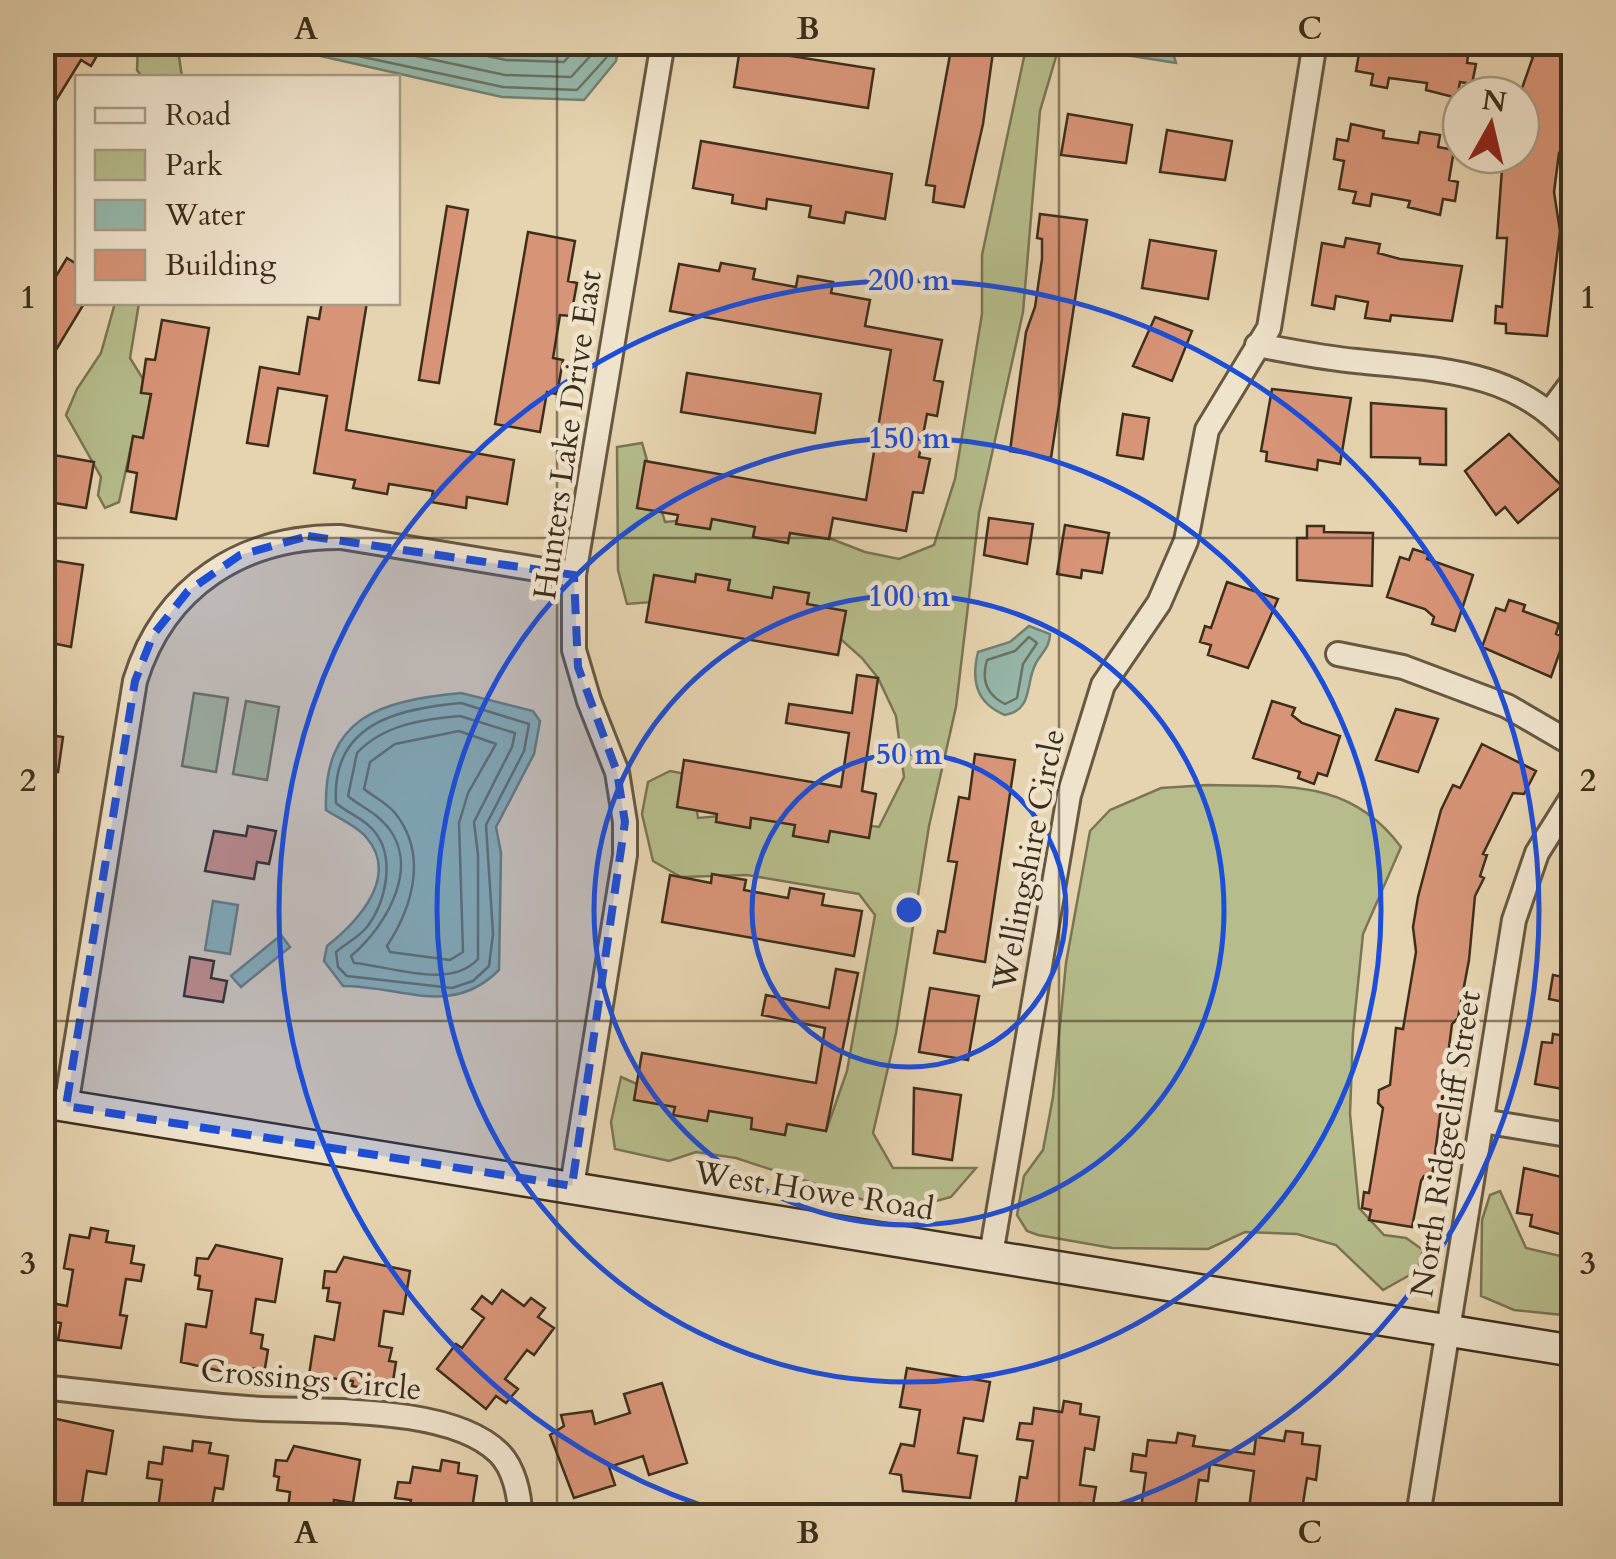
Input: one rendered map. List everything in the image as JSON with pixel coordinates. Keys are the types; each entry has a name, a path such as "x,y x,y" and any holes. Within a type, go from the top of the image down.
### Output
{"main road":[{"name":"West Howe Road","path":"54,1104 1574,1351"}],"street":[{"name":"Hunters Lake Drive East","path":"572,1186 625,855 626,822 617,772 578,667 574,575 663,42"},
{"name":"Wellingshire Circle","path":"991,1256 1069,796 1082,742 1104,685 1166,588 1186,541 1207,430 1269,328 1315,42"},
{"path":"1257,345 1354,361 1459,370 1516,390 1550,412 1574,438"},
{"path":"1550,412 1574,380"},
{"path":"54,1104 135,682 153,635 188,590 240,555 308,536 341,537 574,575"},
{"path":"1338,654 1403,667 1507,706 1574,745"},
{"name":"North Ridgecliff Street","path":"1418,1516 1520,897 1537,853 1574,794"},
{"path":"1482,1122 1574,1136"},
{"name":"Crossings Circle","path":"42,1387 246,1408 408,1418 456,1428 498,1452 516,1484 520,1516"}],"highlighted area":[{"path":"308,536 574,575 578,667 617,772 625,822 572,1186 66,1106 135,681 153,635 188,591 240,555"}],"green space":[{"path":"138,43 177,43 182,75 141,75 137,70"},
{"path":"1027,43 1060,43 1040,111 1023,312 979,513 956,707 929,826 896,1033 873,1133 893,1168 976,1168 951,1197 918,1206 870,1202 736,1158 696,1152 669,1161 615,1149 611,1122 621,1077 671,1095 826,1131 847,1071 875,915 859,894 747,875 681,877 653,861 642,814 648,782 670,771 691,775 698,818 768,812 879,827 904,777 896,716 878,678 862,658 817,618 677,600 627,604 618,570 617,447 642,443 665,522 742,515 803,528 865,552 899,559 934,545 955,479 982,314 982,255"},
{"path":"114,305 139,305 130,358 143,379 141,392 151,394 143,438 133,437 119,502 105,508 98,495 101,477 66,415 77,389 101,353"},
{"path":"194,693 228,698 216,772 182,766"},
{"path":"246,701 279,707 267,780 233,774"},
{"path":"1289,787 1338,798 1360,808 1401,847 1363,934 1353,1033 1350,1114 1359,1208 1384,1235 1406,1238 1423,1250 1417,1271 1383,1290 1336,1245 1297,1234 1245,1232 1208,1249 1112,1248 1038,1235 1027,1231 1017,1215 1024,1176 1043,1150 1053,1097 1066,963 1090,831 1110,810 1161,788"},
{"path":"1500,1191 1526,1248 1573,1259 1573,1316 1514,1310 1481,1296 1482,1220 1490,1195"}],"water":[{"path":"263,43 619,43 616,61 584,100 502,97"},
{"path":"1090,43 1170,43 1176,63 1095,50"},
{"path":"1029,626 1050,634 1049,642 1033,670 1025,701 1005,715 988,704 978,690 978,652 1010,642"},
{"path":"461,693 533,711 540,721 534,754 496,827 501,853 499,970 463,993 444,996 343,986 324,961 327,946 371,898 379,868 376,852 366,837 326,810 334,753 362,719 382,709 405,701"},
{"path":"213,901 238,905 230,954 205,950"},
{"path":"281,935 290,947 241,987 231,976"}],"building":[{"path":"42,42 105,42 91,66 81,60 42,123"},
{"path":"992,42 993,52 983,124 964,207 933,202 935,186 926,185 952,44"},
{"path":"1361,42 1470,42 1467,63 1476,64 1474,75 1441,75 1441,94 1426,90 1427,83 1389,78 1387,88 1371,85 1373,74 1356,71"},
{"path":"1498,42 1574,42 1574,116 1564,154 1559,153 1554,192 1560,231 1547,336 1506,333 1506,324 1495,323 1496,306 1502,307 1507,238 1497,238 1502,175 1541,175 1541,75 1527,75 1533,57"},
{"path":"740,48 874,69 868,108 734,87"},
{"path":"1068,114 1132,125 1126,163 1061,155"},
{"path":"1351,124 1384,131 1383,138 1418,143 1420,132 1440,135 1441,175 1450,175 1449,180 1458,182 1455,201 1443,199 1440,215 1408,207 1410,201 1372,194 1370,206 1353,203 1356,192 1339,189 1344,161 1334,159 1337,139 1348,141"},
{"path":"1167,130 1232,141 1225,180 1160,172"},
{"path":"701,141 892,174 885,219 846,212 844,223 809,217 811,206 767,199 766,209 732,203 733,195 693,188"},
{"path":"447,206 468,210 439,383 419,380"},
{"path":"1040,214 1087,220 1051,458 1010,451 1026,332 1035,307 1042,259 1042,239 1037,238"},
{"path":"528,232 575,241 568,281 577,283 571,316 560,315 553,358 563,360 557,394 547,392 540,432 495,424"},
{"path":"1346,238 1380,244 1378,253 1400,259 1462,266 1452,321 1391,315 1390,321 1365,318 1368,302 1336,296 1334,309 1312,305 1322,243 1344,247"},
{"path":"1150,240 1216,251 1208,299 1142,288"},
{"path":"67,258 75,263 75,305 83,305 42,373 42,299"},
{"path":"721,263 755,269 753,279 796,287 798,276 833,282 831,293 870,300 865,326 942,340 934,380 943,382 937,416 927,414 919,457 930,459 923,493 913,492 906,531 833,518 829,539 790,533 788,543 753,537 755,527 712,519 710,529 676,524 678,515 637,508 645,461 866,500 891,350 670,311 679,264 719,271"},
{"path":"321,305 367,305 346,430 514,460 507,504 467,497 466,508 431,502 433,491 389,484 387,494 353,488 355,480 314,473 327,396 278,388 268,446 247,443 260,367 299,374 308,317 319,319"},
{"path":"1155,317 1192,331 1172,381 1133,366"},
{"path":"162,320 209,328 176,519 131,512 137,473 127,471 133,436 143,438 151,394 141,393 146,359 155,360"},
{"path":"687,373 821,394 815,433 681,412"},
{"path":"1272,389 1351,398 1340,464 1318,460 1317,470 1266,461 1267,452 1261,451"},
{"path":"1371,403 1446,409 1446,465 1420,464 1420,458 1371,457"},
{"path":"1123,414 1149,418 1143,459 1117,455"},
{"path":"1509,434 1562,486 1518,523 1505,507 1496,515 1465,471"},
{"path":"42,453 94,462 86,508 42,501 46,472 42,471"},
{"path":"989,518 1033,524 1027,564 984,555"},
{"path":"1065,525 1109,533 1102,573 1082,570 1081,578 1057,574"},
{"path":"1307,526 1324,526 1324,532 1373,533 1372,586 1297,580 1297,538 1307,538"},
{"path":"1413,549 1429,554 1427,559 1473,575 1455,631 1432,624 1434,617 1425,609 1387,597 1400,557 1409,560"},
{"path":"44,559 83,565 71,647 42,641"},
{"path":"696,574 730,580 728,590 772,598 774,587 809,593 807,604 846,611 838,655 646,622 654,575 695,582"},
{"path":"1227,582 1278,599 1248,668 1208,655 1211,645 1200,642 1205,626 1211,628"},
{"path":"1509,600 1525,605 1523,611 1559,624 1556,634 1565,637 1551,677 1482,647 1496,608 1505,611"},
{"path":"857,675 878,678 862,791 876,794 869,838 830,831 828,842 793,836 795,825 751,818 750,828 716,822 717,814 677,807 684,760 841,787 849,733 786,723 789,704 852,713"},
{"path":"1272,701 1295,708 1292,715 1302,723 1340,736 1327,776 1318,773 1314,784 1298,778 1300,772 1253,758"},
{"path":"1396,709 1438,719 1418,772 1376,760"},
{"path":"42,734 63,737 58,772 42,770"},
{"path":"1482,744 1536,771 1524,794 1513,793 1483,854 1487,855 1480,876 1484,878 1475,896 1469,960 1458,1018 1452,1024 1432,1177 1424,1176 1421,1181 1412,1227 1369,1220 1371,1210 1362,1208 1364,1192 1369,1193 1383,1108 1378,1103 1379,1090 1390,1085 1396,1028 1403,1029 1416,952 1413,927 1418,897 1441,810 1453,785 1460,788"},
{"path":"975,754 1015,760 985,962 934,953 938,931 945,932 957,862 948,861 959,797 969,799"},
{"path":"248,826 276,831 269,864 257,862 254,879 205,871 214,831 246,836"},
{"path":"712,874 746,880 744,890 788,898 790,888 824,894 822,905 862,911 854,956 662,922 670,875 711,883"},
{"path":"190,957 214,961 211,978 227,981 223,1002 184,996"},
{"path":"836,969 858,973 826,1131 787,1124 785,1135 751,1129 752,1118 709,1111 707,1121 673,1115 675,1107 634,1100 642,1053 816,1083 825,1028 762,1015 766,995 829,1008"},
{"path":"1553,975 1574,979 1574,1004 1549,999"},
{"path":"930,988 979,996 968,1060 919,1052"},
{"path":"1553,1034 1574,1037 1574,1091 1535,1084 1542,1042 1552,1043"},
{"path":"914,1088 961,1095 952,1160 913,1154"},
{"path":"1524,1168 1574,1180 1574,1225 1569,1225 1567,1236 1530,1226 1532,1215 1517,1213"},
{"path":"91,1228 108,1231 106,1242 134,1246 131,1263 144,1265 141,1281 126,1279 120,1315 127,1316 121,1348 58,1340 61,1323 48,1321 51,1303 67,1306 73,1270 64,1268 70,1235 89,1238"},
{"path":"216,1245 282,1259 275,1302 256,1299 251,1333 263,1335 261,1348 268,1350 265,1368 248,1369 247,1377 181,1362 186,1324 206,1327 212,1291 198,1289 197,1258 208,1259"},
{"path":"344,1257 410,1271 403,1314 384,1311 379,1346 392,1348 389,1361 396,1362 393,1381 376,1382 375,1390 352,1386 353,1381 309,1375 315,1336 334,1340 340,1303 327,1301 329,1288 323,1288 325,1271 336,1272"},
{"path":"502,1290 524,1306 531,1298 545,1308 538,1317 554,1328 534,1355 527,1350 505,1379 518,1389 506,1403 496,1396 486,1409 437,1369 456,1344 462,1348 484,1318 472,1309 482,1296 492,1304"},
{"path":"907,1368 990,1382 983,1421 964,1418 958,1453 977,1456 970,1498 903,1491 901,1475 890,1473 901,1444 914,1446 920,1410 900,1407"},
{"path":"662,1383 687,1463 649,1475 643,1456 609,1467 615,1485 574,1498 550,1435 564,1426 561,1415 592,1411 595,1424 630,1413 624,1394"},
{"path":"1064,1401 1081,1404 1080,1414 1099,1417 1094,1450 1085,1448 1080,1485 1096,1487 1093,1505 1080,1503 1078,1516 1034,1516 1035,1511 1015,1508 1020,1477 1027,1478 1033,1441 1017,1439 1020,1423 1032,1424 1034,1408 1062,1412"},
{"path":"47,1417 113,1431 106,1474 87,1471 80,1516 42,1516 42,1427"},
{"path":"1286,1431 1303,1433 1302,1444 1320,1446 1316,1480 1307,1478 1301,1516 1248,1516 1254,1471 1210,1464 1208,1481 1199,1480 1194,1516 1140,1516 1146,1473 1131,1471 1133,1454 1146,1456 1148,1440 1176,1443 1178,1433 1195,1436 1193,1446 1254,1454 1256,1437 1284,1441"},
{"path":"193,1441 211,1443 209,1453 228,1456 223,1489 215,1488 210,1516 157,1516 162,1480 147,1478 149,1462 162,1464 164,1447 192,1451"},
{"path":"294,1446 360,1460 353,1503 334,1500 332,1516 287,1516 290,1492 277,1490 279,1477 274,1476 276,1460 287,1461"},
{"path":"442,1460 459,1463 458,1473 477,1476 472,1509 463,1507 462,1516 408,1516 411,1500 395,1498 398,1482 410,1483 413,1467 440,1471"}]}
